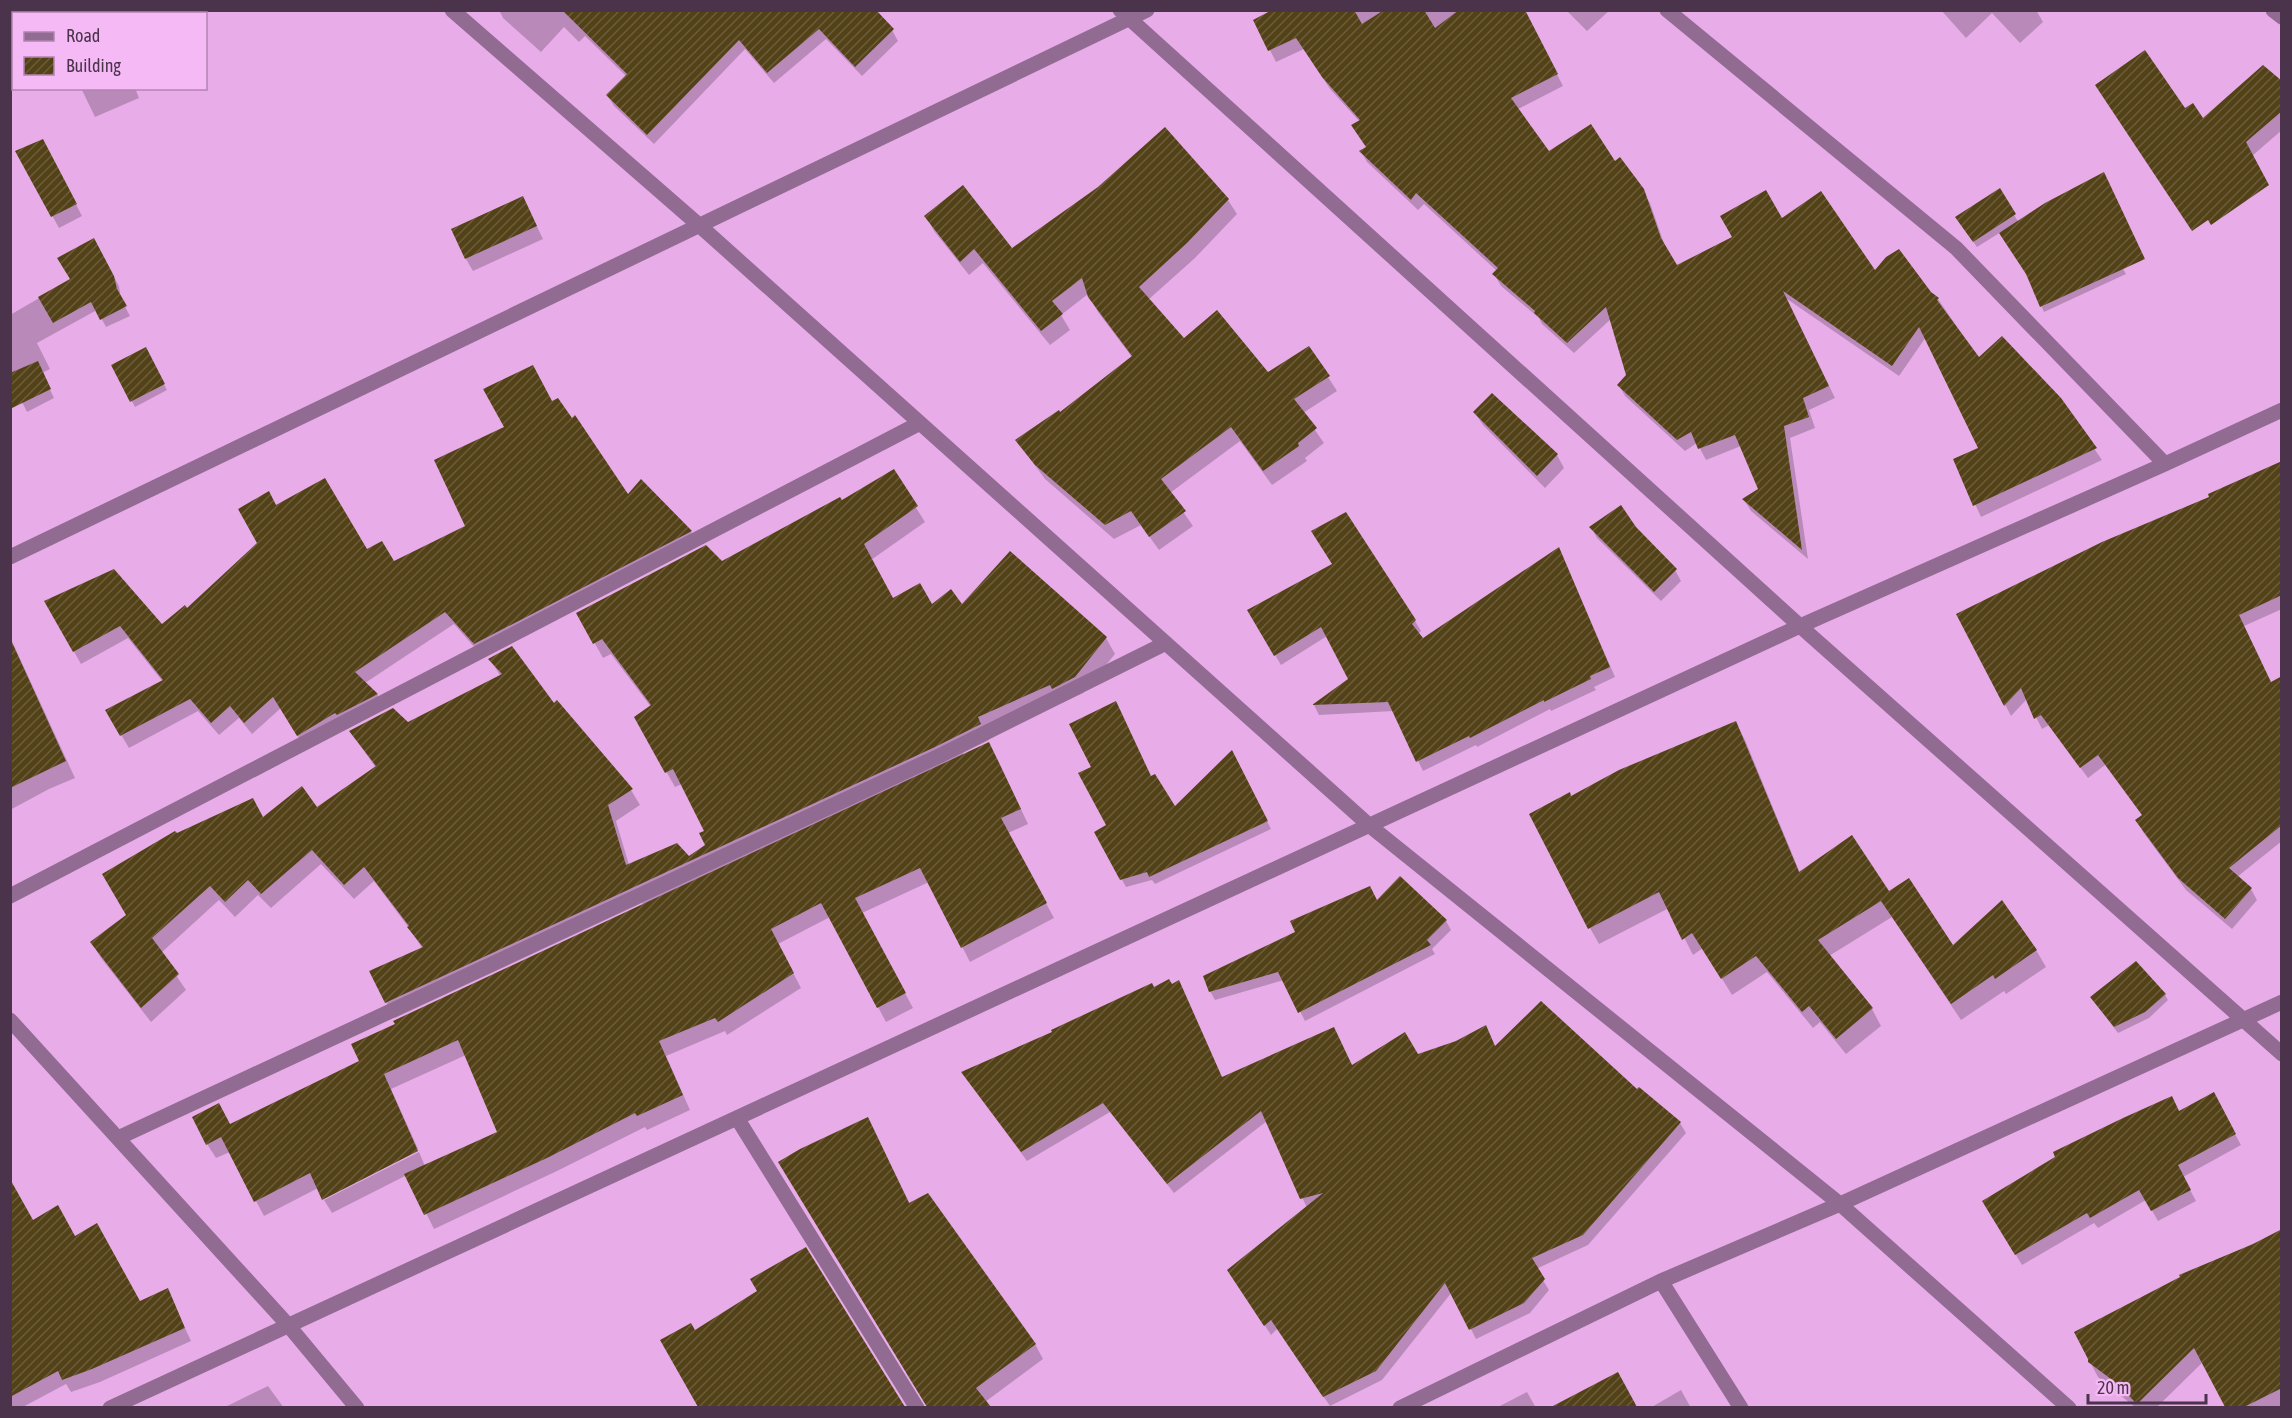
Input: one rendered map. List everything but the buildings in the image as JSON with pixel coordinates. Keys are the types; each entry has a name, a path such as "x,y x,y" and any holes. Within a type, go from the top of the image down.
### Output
{"street":[{"path":"452,10 699,226 1370,826 1840,1204 2069,1407"},
{"path":"10,557 699,226 1125,15 1147,10"},
{"path":"1667,10 1956,248 2165,464"},
{"path":"2272,10 2282,17"},
{"path":"1125,15 1800,626 2282,1054"},
{"path":"110,1407 1800,626 2282,410"},
{"path":"10,896 920,423"},
{"path":"118,1138 939,756 1166,643"},
{"path":"1400,1407 1661,1281 1840,1204 2282,1002"},
{"path":"10,1020 288,1325 357,1407"},
{"path":"737,1118 916,1407"},
{"path":"1661,1281 1741,1407"}]}
